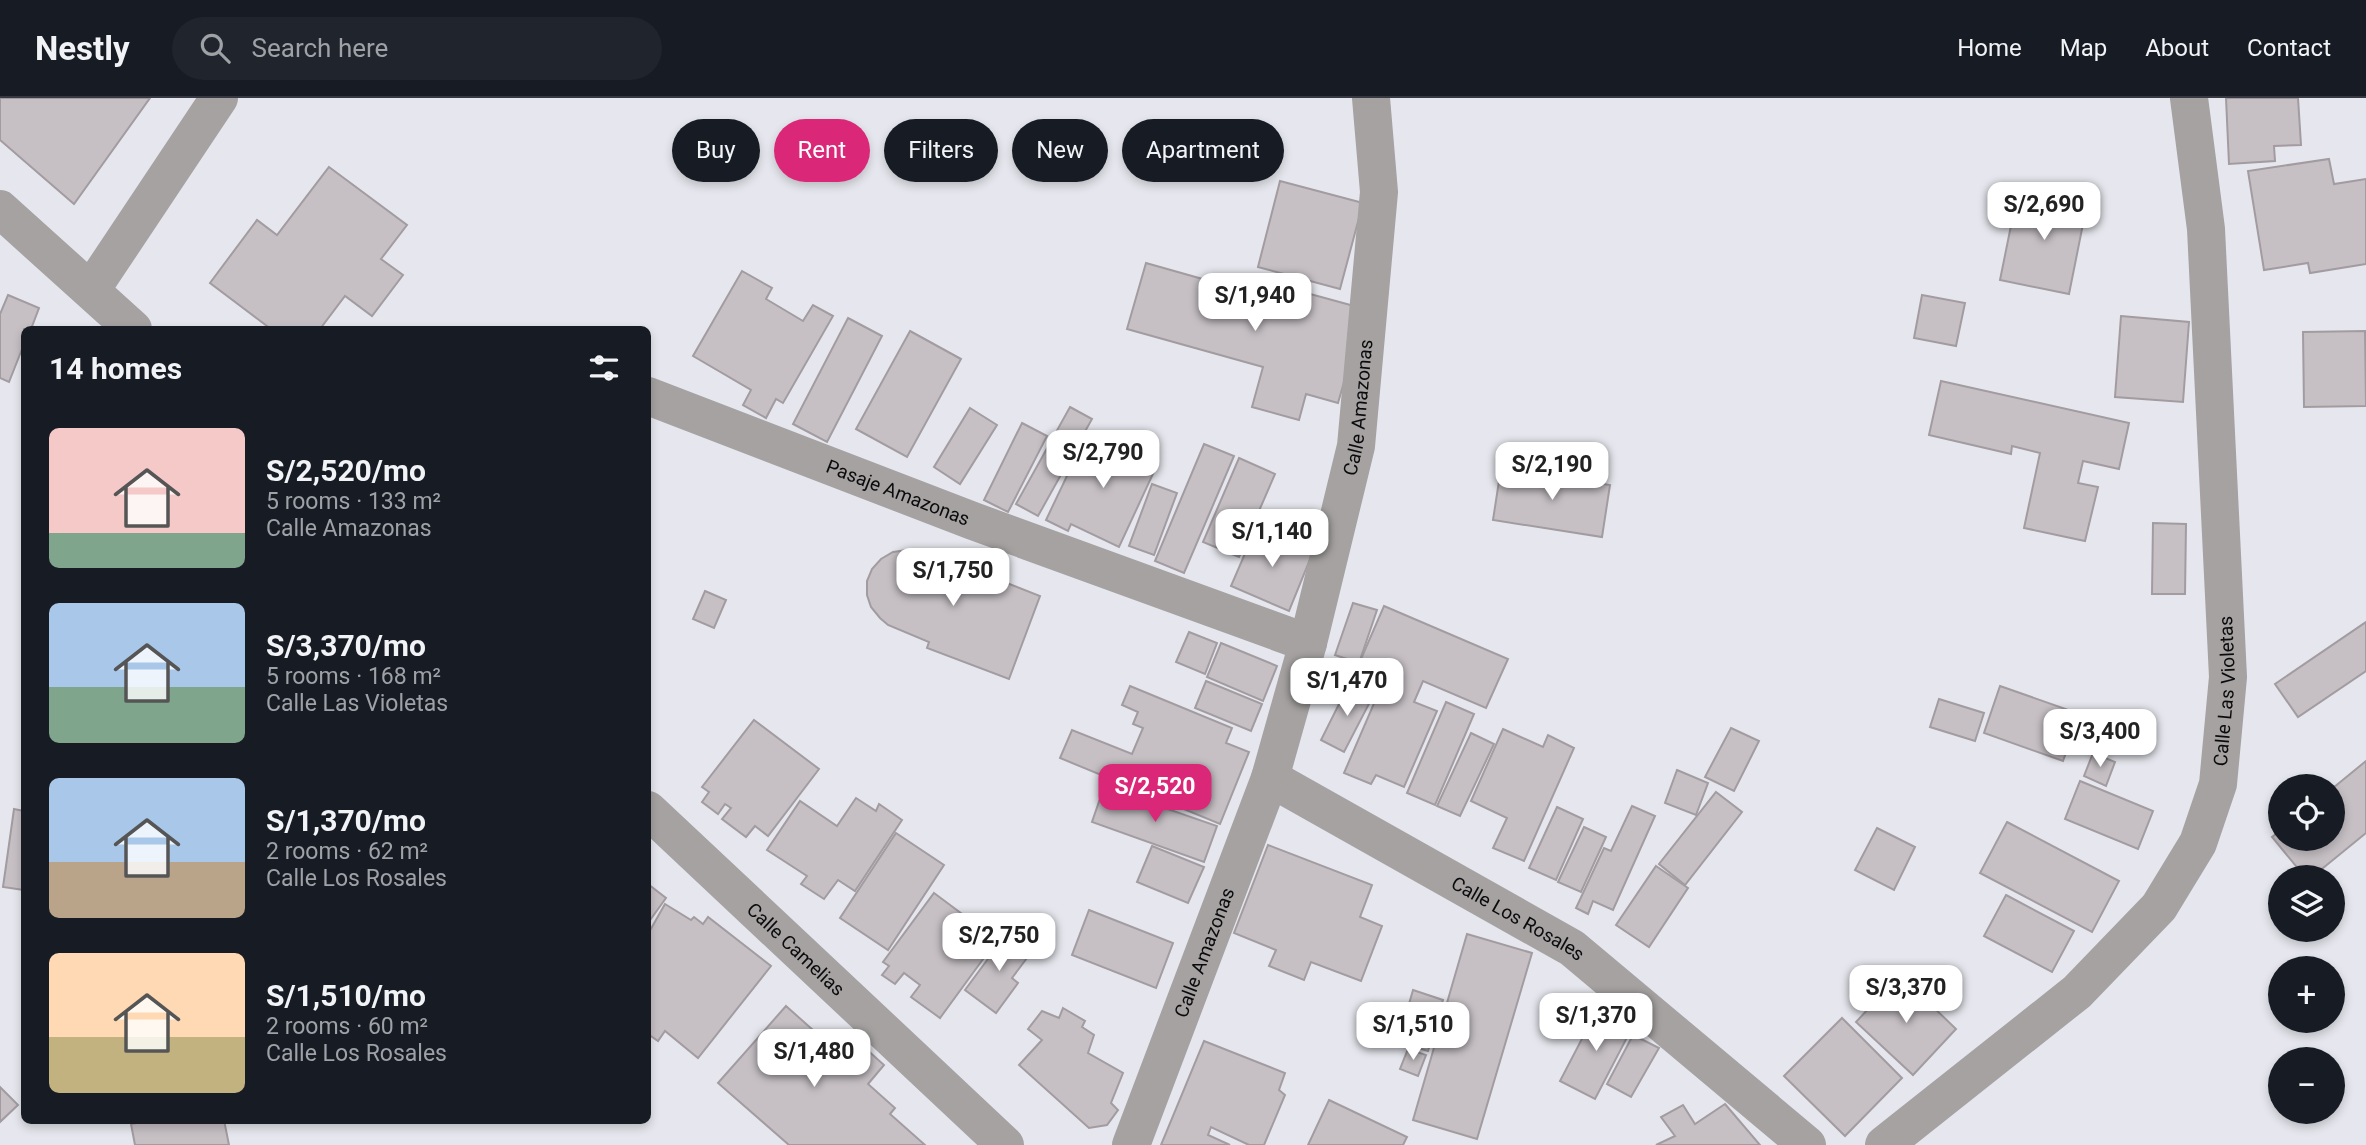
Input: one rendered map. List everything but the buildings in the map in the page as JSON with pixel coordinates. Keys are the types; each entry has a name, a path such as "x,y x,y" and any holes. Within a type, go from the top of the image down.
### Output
{"street":[{"path":"92,290 219,98"},
{"name":"Calle Amazonas","path":"1131,1145 1270,778 1308,643 1356,446 1379,192 1371,98"},
{"name":"Calle Las Violetas","path":"1884,1145 2077,992 2159,907 2198,843 2218,784 2228,677 2206,229 2189,98"},
{"path":"0,209 130,326"},
{"name":"Pasaje Amazonas","path":"651,397 960,516 1308,643"},
{"name":"Calle Los Rosales","path":"1270,778 1572,948 1807,1145"},
{"name":"Calle Camelias","path":"651,813 1005,1145"}]}
